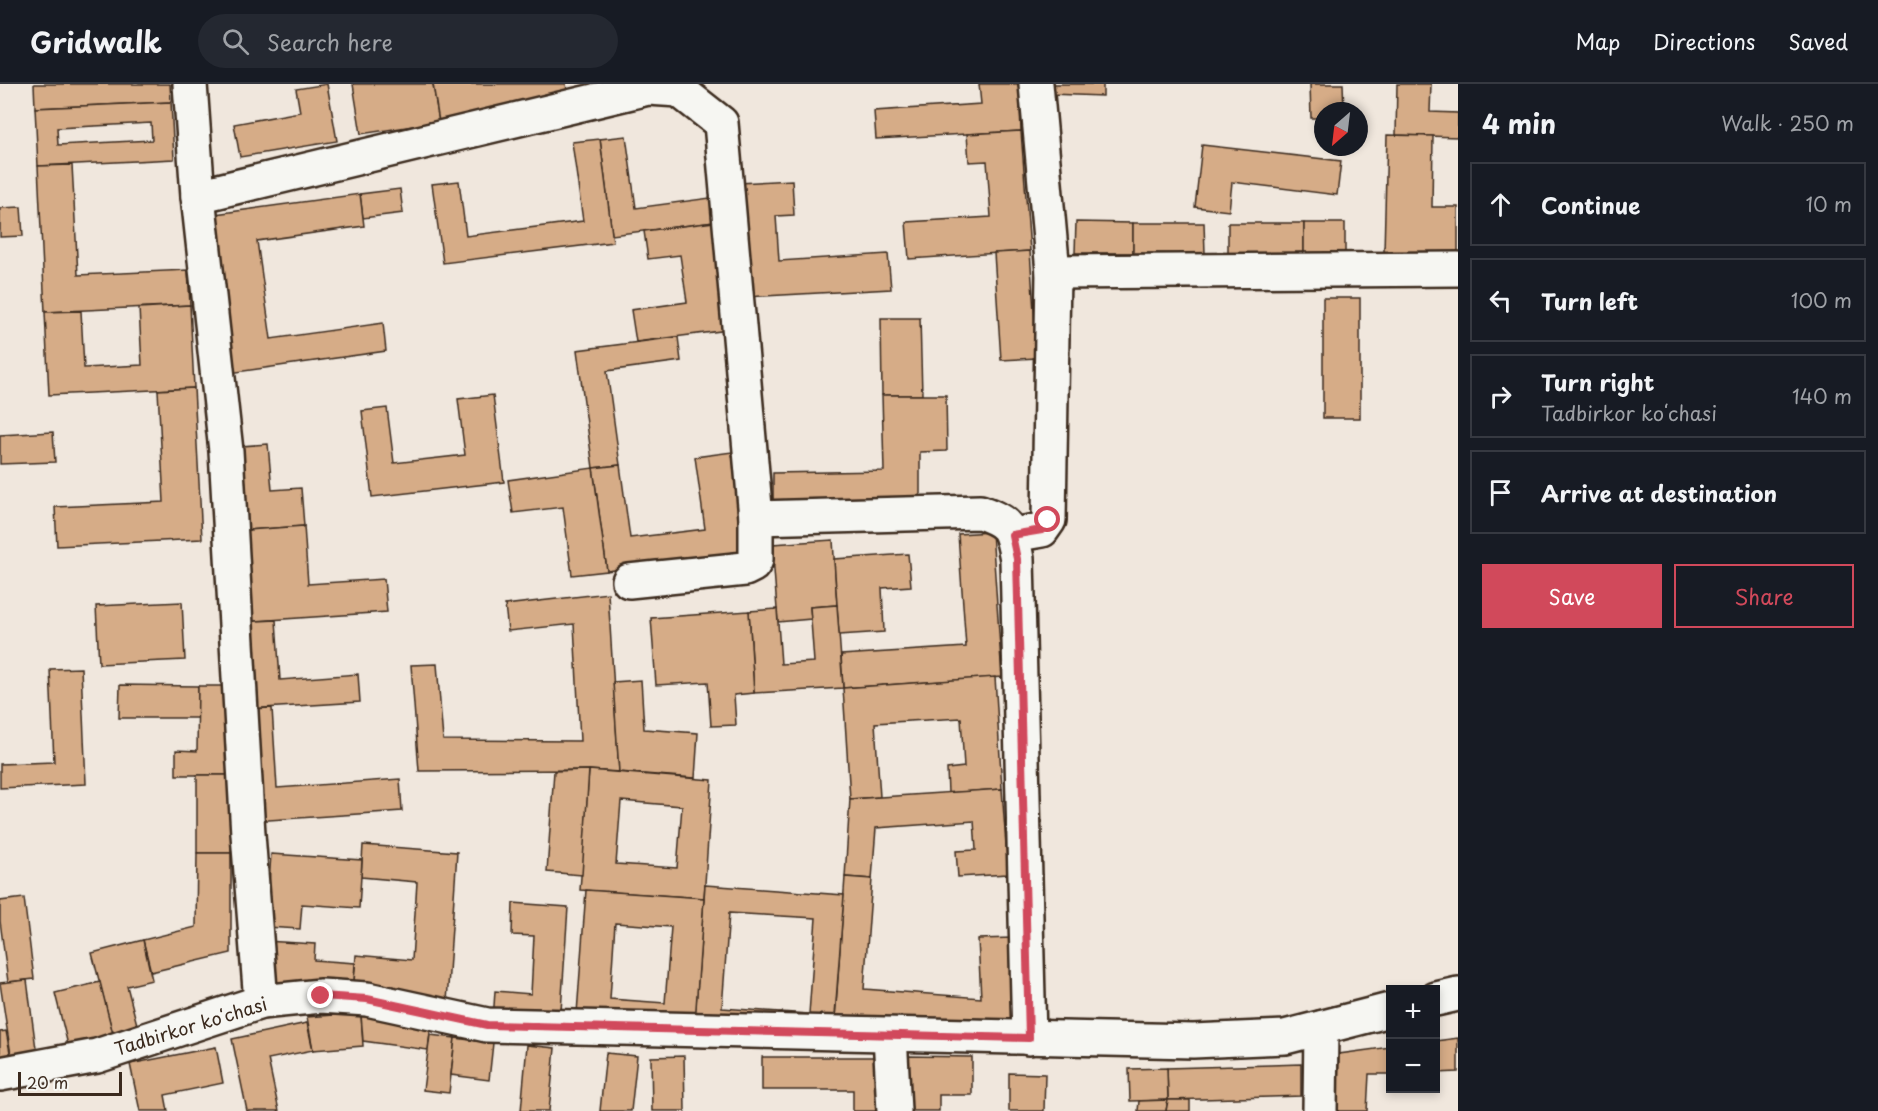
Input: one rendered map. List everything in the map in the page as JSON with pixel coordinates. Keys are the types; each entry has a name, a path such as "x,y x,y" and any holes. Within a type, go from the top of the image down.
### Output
{"street":[{"path":"190,84 198,196 226,451 247,823 261,1002"},
{"path":"1012,535 1042,530 1048,520 1053,272 1036,84"},
{"path":"198,196 587,93 648,88 679,90 721,123 756,518 756,560 753,565 745,569 628,581"},
{"path":"1053,272 1458,268"},
{"path":"756,518 980,512 1002,520 1012,535 1017,559 1029,1038"},
{"path":"1440,998 1458,994"},
{"name":"Tadbirkor koʻchasi","path":"0,1074 97,1056 261,1002 321,996 367,999 487,1025 1193,1041 1285,1037 1386,1011"},
{"path":"1320,1111 1321,1028"},
{"path":"890,1035 894,1111"}],"building":[{"path":"34,84 170,84 171,102 35,108"},
{"path":"327,84 337,141 240,157 234,124 300,112 296,89"},
{"path":"353,84 433,84 439,122 361,134"},
{"path":"433,84 566,84 569,102 439,122"},
{"path":"979,84 1019,84 1021,131 876,139 874,111 981,104"},
{"path":"1049,84 1103,84 1103,96 1049,94"},
{"path":"1310,84 1343,84 1344,102 1314,102 1314,118 1311,118"},
{"path":"1397,84 1431,84 1430,112 1458,113 1458,137 1396,135"},
{"path":"171,102 174,159 38,166 35,108","holes":["151,123 152,140 58,145 57,128"]},
{"path":"1021,131 1030,251 909,259 906,222 991,217 987,161 969,162 967,134"},
{"path":"1387,135 1433,136 1432,207 1458,207 1458,254 1384,252"},
{"path":"626,136 636,208 710,198 714,222 612,235 600,139"},
{"path":"600,139 613,242 443,263 432,184 459,181 466,236 583,221 572,142"},
{"path":"1202,145 1341,161 1337,195 1232,182 1229,211 1195,207"},
{"path":"72,165 78,275 188,270 190,305 45,312 38,166"},
{"path":"792,180 794,215 776,216 779,261 888,254 891,289 746,297 739,183"},
{"path":"400,189 403,213 363,218 360,194"},
{"path":"360,194 364,226 257,241 271,339 383,323 386,351 230,373 208,215"},
{"path":"21,207 23,236 0,237 0,208"},
{"path":"714,222 728,330 636,342 631,310 687,302 680,255 648,259 644,231"},
{"path":"1076,222 1133,223 1133,253 1075,253"},
{"path":"1133,223 1204,223 1205,254 1133,253"},
{"path":"1228,223 1304,223 1304,254 1228,253"},
{"path":"1304,223 1345,223 1345,258 1304,258"},
{"path":"1030,251 1037,358 1001,360 994,253"},
{"path":"1323,298 1360,298 1360,418 1323,418"},
{"path":"190,305 194,388 49,395 45,312 81,311 84,368 142,365 139,308"},
{"path":"881,318 920,318 922,395 882,395"},
{"path":"678,337 681,361 607,371 620,465 593,468 577,350"},
{"path":"194,388 202,539 57,546 55,507 164,502 158,390"},
{"path":"493,395 504,482 372,497 362,411 387,408 394,463 465,455 458,399"},
{"path":"882,395 946,395 947,451 920,452 920,501 773,503 773,473 884,471"},
{"path":"53,432 55,462 0,464 0,435"},
{"path":"268,444 272,490 301,488 304,526 233,531 228,447"},
{"path":"732,452 745,553 607,571 593,468 620,465 630,538 705,529 695,457"},
{"path":"593,468 607,571 572,575 563,507 513,513 508,480"},
{"path":"304,526 308,584 384,579 387,612 240,622 233,531"},
{"path":"992,532 1002,677 843,688 841,655 966,647 958,534"},
{"path":"833,540 837,605 810,607 811,619 778,622 772,544"},
{"path":"908,554 911,586 882,588 884,632 839,635 834,559"},
{"path":"608,593 619,772 589,770 419,771 411,665 437,664 443,740 580,741 574,624 508,631 505,605"},
{"path":"182,602 185,660 99,664 96,606"},
{"path":"837,605 843,688 754,693 749,611 777,609 781,664 814,662 810,607"},
{"path":"749,611 754,693 734,695 736,725 711,726 708,682 656,685 651,618"},
{"path":"276,620 280,680 358,674 360,702 246,709 240,622"},
{"path":"81,668 86,784 0,788 0,764 54,762 50,669"},
{"path":"995,677 1002,789 948,793 947,769 964,767 961,718 875,723 880,797 850,799 843,688"},
{"path":"641,680 644,729 698,733 695,778 619,772 613,682"},
{"path":"120,685 198,686 198,718 119,718"},
{"path":"198,686 232,686 232,775 176,775 176,750 197,751"},
{"path":"272,708 277,788 400,779 402,811 254,821 246,709"},
{"path":"589,770 712,780 704,898 580,890","holes":["621,801 682,806 677,868 616,864"]},
{"path":"589,770 582,875 547,872 554,771"},
{"path":"197,775 232,775 231,853 197,853"},
{"path":"1002,789 1008,874 958,877 956,851 976,850 974,821 876,828 872,879 845,877 850,799"},
{"path":"363,845 457,852 447,1002 353,995 356,955 412,960 417,882 361,877"},
{"path":"197,853 231,853 231,953 151,972 143,940 196,927"},
{"path":"271,854 362,860 359,908 302,904 300,929 266,927"},
{"path":"845,877 872,879 864,989 981,998 978,939 1013,938 1018,1033 835,1020"},
{"path":"705,885 844,895 833,1042 694,1031","holes":["729,913 816,918 809,1014 722,1008"]},
{"path":"586,890 704,898 694,1036 576,1027","holes":["615,923 671,927 665,1003 610,999"]},
{"path":"24,898 34,979 8,982 0,921 0,901"},
{"path":"513,903 568,907 560,1026 493,1021 495,991 531,994 534,936 512,935"},
{"path":"143,940 152,980 127,986 141,1040 116,1046 92,953"},
{"path":"265,941 315,944 314,960 355,963 353,995 262,988"},
{"path":"27,980 38,1064 13,1068 0,983"},
{"path":"100,982 116,1046 71,1057 55,993"},
{"path":"361,1013 363,1046 313,1050 307,1017"},
{"path":"361,1015 431,1023 428,1050 363,1041"},
{"path":"307,1023 313,1050 268,1059 279,1111 247,1111 232,1039"},
{"path":"6,1031 13,1068 0,1070 0,1032"},
{"path":"430,1035 455,1038 449,1093 423,1090"},
{"path":"455,1038 493,1043 489,1080 451,1075"},
{"path":"1458,1038 1458,1072 1440,1073 1440,1040"},
{"path":"527,1045 555,1048 549,1111 521,1111"},
{"path":"216,1047 223,1083 165,1095 168,1111 140,1111 130,1064"},
{"path":"1386,1048 1386,1074 1369,1074 1367,1111 1337,1111 1339,1054"},
{"path":"606,1053 637,1056 631,1111 600,1111"},
{"path":"684,1056 685,1111 652,1111 651,1057"},
{"path":"906,1056 972,1057 972,1095 939,1095 939,1111 906,1111"},
{"path":"762,1057 877,1057 878,1111 853,1111 853,1090 762,1090"},
{"path":"1301,1064 1301,1096 1168,1100 1167,1068"},
{"path":"1167,1068 1168,1100 1130,1101 1129,1069"},
{"path":"1009,1073 1045,1074 1044,1111 1009,1111"},
{"path":"1168,1100 1166,1111 1138,1111 1139,1101"},
{"path":"1168,1100 1190,1100 1190,1111 1166,1111"}],"route":[{"path":"321,996 367,999 487,1025 1029,1038 1017,559 1012,535 1042,530 1048,520"}]}
